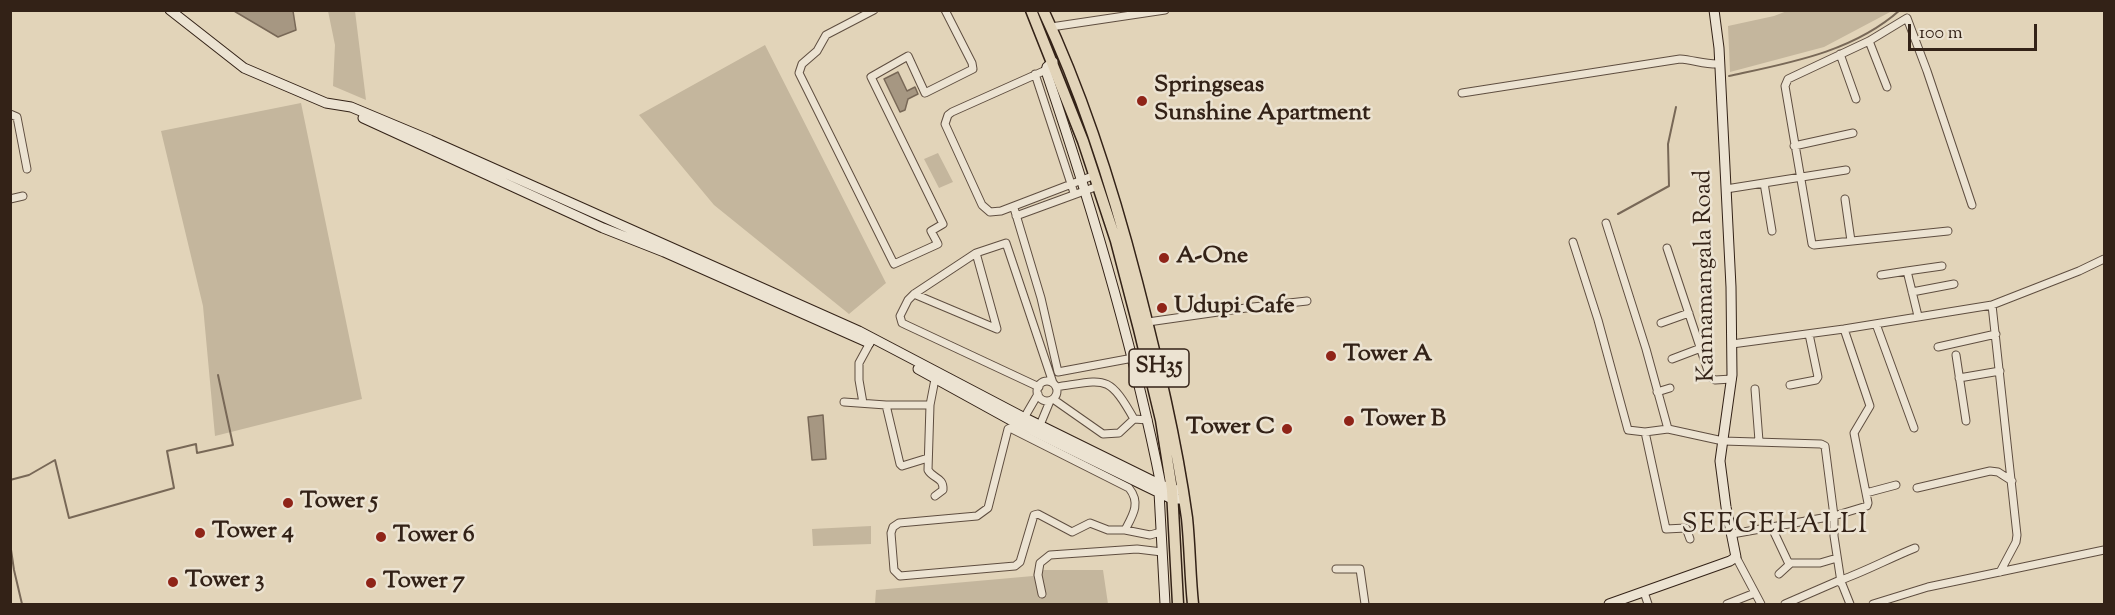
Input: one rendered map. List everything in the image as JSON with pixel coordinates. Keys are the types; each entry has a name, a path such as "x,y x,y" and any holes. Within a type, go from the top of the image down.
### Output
{"main road":[{"name":"SH35","path":"1031,10 1050,66 1096,180 1116,241 1140,330 1190,550 1193,604"},
{"name":"SH35","path":"1043,10 1073,78 1095,138 1131,255 1171,419 1178,494 1178,604"}],"street":[{"path":"170,10 244,68 326,103 344,107 349,112 603,228 871,340 1160,488"},
{"path":"874,10 826,35 817,51 802,64 799,73 894,264 938,244 931,231 943,224 871,77 908,56 925,93 973,69 945,10"},
{"path":"1051,27 1165,10"},
{"name":"Kannamangala Road","path":"1714,10 1720,64 1732,344 1732,378 1720,461 1736,557 1761,604"},
{"path":"1948,231 1812,244 1799,178 1785,82 1869,41 1904,19 1910,20 1972,205"},
{"path":"1869,41 1887,87"},
{"path":"1840,54 1856,99"},
{"path":"1462,93 1680,59 1709,65 1720,64"},
{"path":"1096,180 1084,184 1072,184 1014,208 995,212 986,209 982,205 945,123 946,119 952,112 1050,66 1084,184 1133,358 1148,420 1160,488 1165,604"},
{"path":"1035,74 1074,193"},
{"path":"10,114 17,117 27,169"},
{"path":"1794,146 1853,134"},
{"path":"1726,189 1846,170"},
{"path":"1017,216 1074,193 1084,184 1096,180"},
{"path":"1764,183 1772,231"},
{"path":"10,198 23,196"},
{"path":"1845,199 1851,241"},
{"path":"1014,208 1041,298 1058,372 1133,358"},
{"path":"1606,224 1646,349 1668,429"},
{"path":"1573,242 1598,320 1628,430 1645,432 1668,429 1723,441 1821,444 1825,446 1837,558 1841,581 1850,604"},
{"path":"1040,425 1052,400 1057,394 1006,243 976,253 914,294 908,300 900,316 902,322 1038,390 1041,399 1052,400 1102,434 1119,433 1134,419 1148,420"},
{"path":"1666,248 1712,379 1732,378"},
{"path":"914,294 997,329 976,253"},
{"path":"1732,344 1992,305 2104,259"},
{"path":"1881,275 1942,266"},
{"path":"1907,270 1918,316"},
{"path":"1912,292 1954,284"},
{"path":"1148,322 1307,301"},
{"path":"1992,305 2017,535 2016,542 2000,572"},
{"path":"1661,323 1689,313"},
{"path":"1876,324 1914,428"},
{"path":"1731,534 1834,516 1865,508 1868,503 1854,433 1870,406 1844,329"},
{"path":"1790,385 1816,380 1818,377 1809,334"},
{"path":"1938,347 1996,334"},
{"path":"863,404 858,363 871,340"},
{"path":"1672,359 1701,348"},
{"path":"1956,355 1966,421"},
{"path":"1959,378 2000,371"},
{"path":"935,374 930,405 929,472 940,479 944,485 943,490 935,496"},
{"path":"935,374 1011,425 1129,488 1135,497 1136,508 1125,530"},
{"path":"1024,418 1038,390 1046,382 1054,385 1095,381 1110,385 1122,398 1134,419"},
{"path":"1658,392 1670,387"},
{"path":"1755,389 1759,441"},
{"path":"844,402 930,405"},
{"path":"886,405 900,464 902,466 928,459"},
{"path":"1011,425 1178,494"},
{"path":"1011,425 1008,429 988,508 977,516 899,523 893,527 891,533 894,570 897,574 900,576 1016,566 1020,562 1035,514 1072,532 1090,523 1108,530 1125,530 1150,535 1161,532"},
{"path":"1645,432 1666,529 1686,528 1690,539"},
{"path":"1917,488 1990,471 1998,472 2012,481"},
{"path":"1866,493 1896,485"},
{"path":"1772,528 1789,564"},
{"path":"1785,604 1834,582 1864,572 1871,566 1915,548"},
{"path":"1042,594 1038,575 1040,562 1050,555 1137,549 1162,552"},
{"path":"1876,604 1928,587 2104,550"},
{"path":"1609,604 1736,557"},
{"path":"1779,574 1789,564 1820,563 1837,558"},
{"path":"1336,569 1358,567 1361,570 1365,604"},
{"path":"1644,592 1648,604"},
{"path":"1727,604 1755,593"},
{"path":"1805,595 1809,604"}],"shaded area":[{"path":"234,11 293,11 296,30 278,37"},
{"path":"328,11 355,11 366,100 333,86 335,45"},
{"path":"1787,11 1892,11 1824,47 1730,72 1728,26"},
{"path":"765,45 886,283 849,314 714,205 639,115"},
{"path":"898,72 907,91 915,87 918,94 908,99 905,110 900,112 884,79"},
{"path":"301,103 362,399 215,436 203,306 161,131"},
{"path":"938,153 953,182 939,188 924,159"},
{"path":"823,415 826,459 812,460 808,417"},
{"path":"871,526 871,544 813,546 812,529"},
{"path":"1034,570 1103,570 1108,604 875,604 876,590 1033,576"}],"waterway":[{"path":"1729,76 1797,60 1841,46 1882,24 1900,10"},
{"path":"1618,214 1669,186 1668,144 1676,107"},
{"path":"10,480 29,475 55,460 69,518 174,488 167,451 196,444 197,453 233,445 218,375"},
{"path":"10,543 22,604"}],"place":[{"name":"Springseas Sunshine Apartment","path":"1142,101"},
{"name":"A-One","path":"1164,258"},
{"name":"Udupi Cafe","path":"1162,308"},
{"name":"Tower A","path":"1331,356"},
{"name":"Tower B","path":"1349,421"},
{"name":"Tower C","path":"1287,429"},
{"name":"Tower 5","path":"288,503"},
{"name":"Tower 4","path":"200,533"},
{"name":"Tower 6","path":"381,537"},
{"name":"Tower 3","path":"173,582"},
{"name":"Tower 7","path":"371,583"}],"district":[{"name":"SEEGEHALLI","path":"1775,527"}]}
